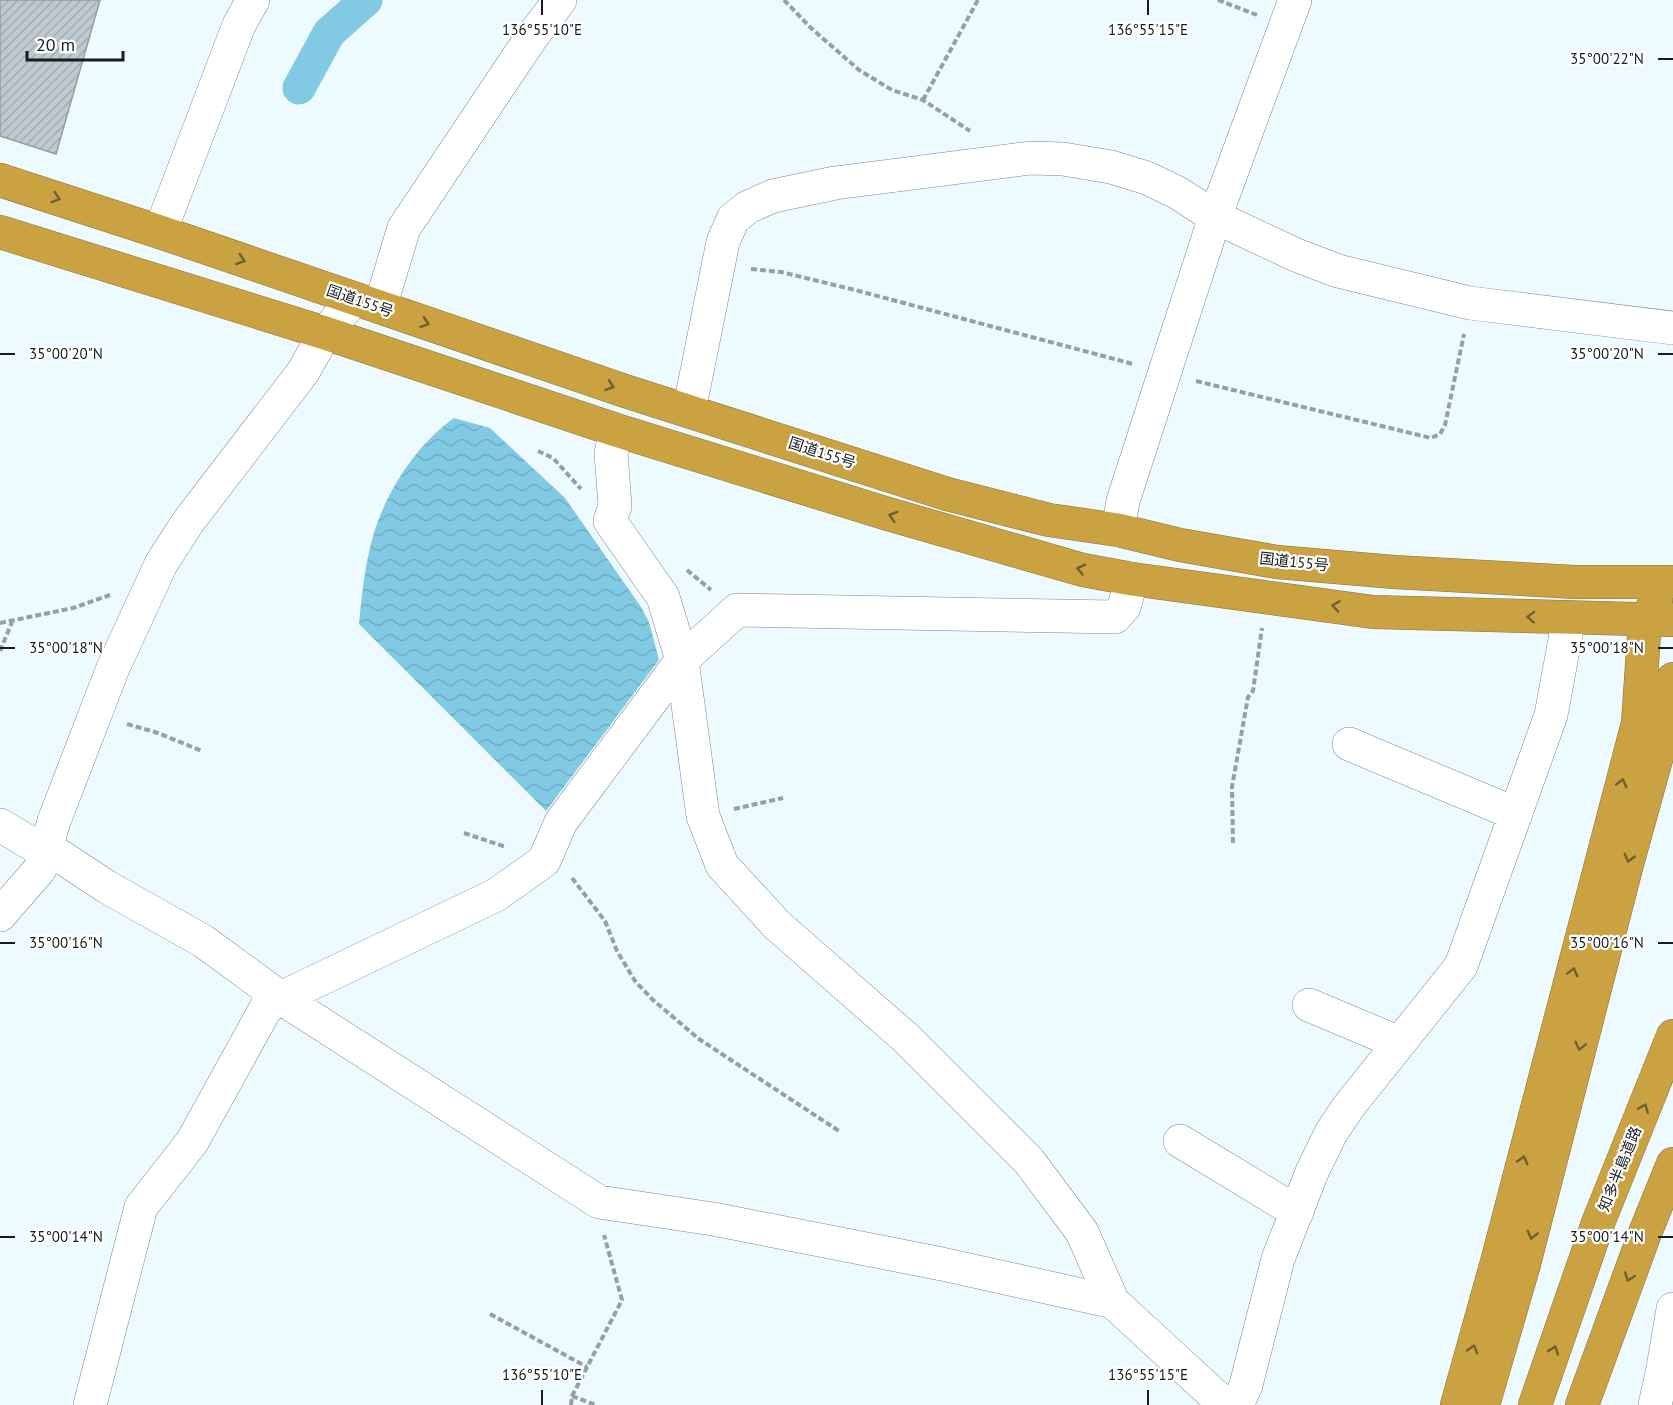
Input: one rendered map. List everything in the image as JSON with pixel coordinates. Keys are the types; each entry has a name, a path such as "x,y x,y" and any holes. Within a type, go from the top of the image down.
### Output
{"highway":[{"name":"国道155号","path":"0,180 689,411 947,494 1049,520 1118,530 1180,545 1277,562 1394,572 1671,589"},
{"path":"0,232 326,333 616,430 888,514 1083,570 1132,579 1372,612 1659,620"},
{"path":"1457,1405 1497,1262 1638,723 1659,620 1671,589"},
{"path":"1483,1405 1524,1264 1627,864 1670,709 1673,679"},
{"name":"知多半島道路","path":"1535,1405 1598,1223 1673,1036"},
{"path":"1582,1405 1645,1233 1673,1164"}],"street":[{"path":"160,232 239,25 253,0"},
{"path":"0,915 40,869 54,822 113,668 161,564 188,522 303,372 326,333 367,303 404,228 531,38 560,0"},
{"path":"1118,530 1123,501 1215,217 1290,13"},
{"path":"689,411 723,242 733,219 748,207 773,196 835,183 1013,160 1063,159 1111,167 1147,178 1178,193 1215,217 1296,255 1338,271 1470,303 1673,328"},
{"path":"616,430 611,453 615,506 609,521 663,597 682,660 703,816 722,866 777,925 908,1039 1029,1161 1082,1232 1113,1302 1225,1405"},
{"path":"90,1405 141,1207 192,1142 266,1008 281,998 496,895 544,861 561,822 682,660 737,610 1115,617 1124,607 1132,579"},
{"path":"1237,1405 1246,1385 1278,1259 1331,1133 1349,1106 1461,966 1551,715 1569,618"},
{"path":"1348,744 1516,813"},
{"path":"0,825 45,852 60,856 107,887 203,941 281,998 599,1202 713,1219 942,1264 1113,1302"},
{"path":"1309,1005 1385,1037 1397,1046"},
{"path":"1180,1141 1297,1212"},
{"path":"1663,1386 1673,1309"}],"path":[{"path":"784,0 811,28 859,70 892,90 923,100 1013,160"},
{"path":"923,100 978,0"},
{"path":"1218,0 1290,13"},
{"path":"538,451 553,458 609,521"},
{"path":"0,623 73,608 137,586 151,587"},
{"path":"1233,843 1233,787 1267,597"},
{"path":"0,651 12,622"},
{"path":"95,714 158,733 202,752"},
{"path":"703,816 783,798"},
{"path":"464,833 544,861 570,876 605,921 617,951 635,981 653,1000 699,1039 839,1131"},
{"path":"570,1405 572,1396 622,1300 603,1231 599,1202"},
{"path":"490,1314 587,1367"},
{"path":"572,1396 596,1405"}],"water":[{"path":"454,418 490,428 565,498 641,607 649,622 659,660 546,811 359,624 368,556 374,533 387,501 416,454"}],"building":[{"path":"0,0 100,0 56,154 0,136"}],"waterway":[{"path":"299,88 329,33 366,0"}]}
